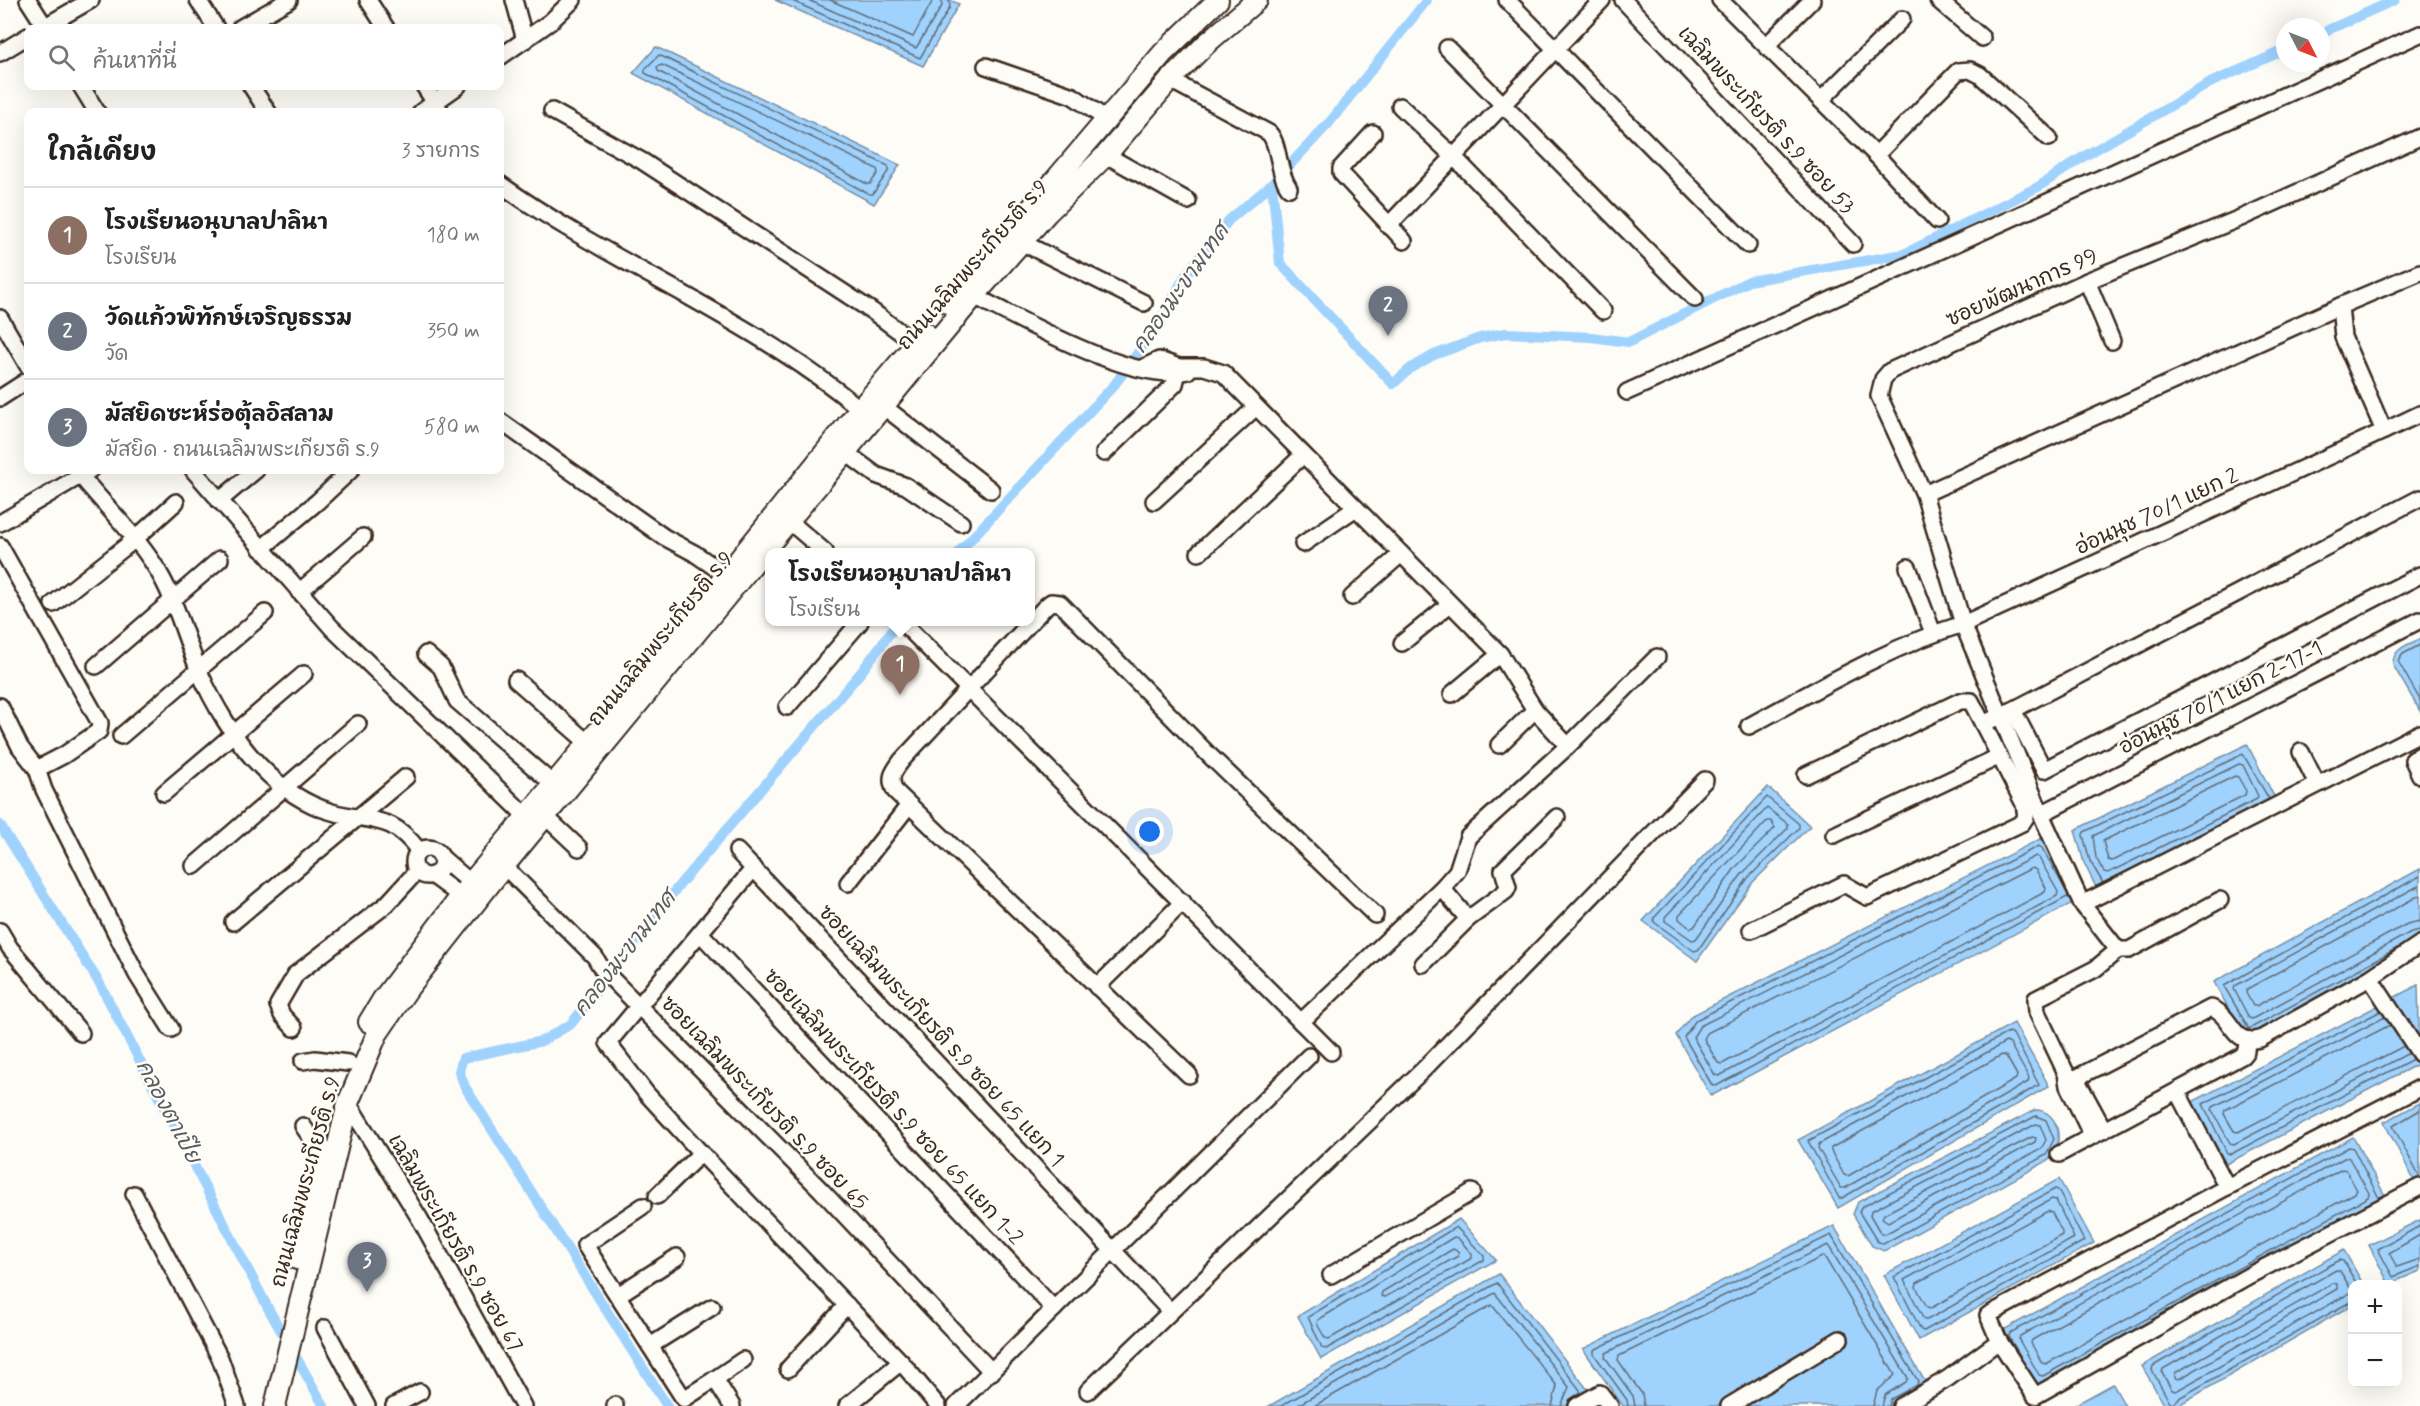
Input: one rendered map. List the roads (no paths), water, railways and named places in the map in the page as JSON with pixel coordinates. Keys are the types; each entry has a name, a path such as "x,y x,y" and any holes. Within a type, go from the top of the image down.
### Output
{"main road":[{"path":"1163,53 1184,19 1201,0"},
{"name":"ถนนเฉลิมพระเกียรติ ร.9","path":"775,548 789,521 845,452 916,344 1163,53 1218,0"},
{"name":"ถนนเฉลิมพระเกียรติ ร.9","path":"270,1398 297,1287 348,1103 360,1070 389,1013 472,894 504,866 554,784 726,575 1047,213 1106,155 1170,80 1207,43 1257,0"},
{"name":"ถนนเฉลิมพระเกียรติ ร.9","path":"297,1287 322,1154 338,1091 348,1064 383,999 535,816 765,559"}],"street":[{"path":"28,0 42,24"},
{"path":"51,24 92,0"},
{"path":"198,0 213,24"},
{"path":"247,24 289,0"},
{"path":"368,0 383,24"},
{"path":"514,0 525,40"},
{"path":"504,54 550,22 573,0"},
{"path":"1507,0 1748,245"},
{"path":"1388,226 1602,0"},
{"name":"เฉลิมพระเกียรติ ร.9 ซอย 53","path":"1623,0 1853,243"},
{"path":"1720,0 1876,155 1937,221"},
{"path":"1767,45 1812,0"},
{"path":"1938,0 1982,38"},
{"path":"1821,100 1902,20"},
{"path":"1627,392 2420,34"},
{"path":"0,53 24,38"},
{"path":"1447,48 1504,103 1695,299"},
{"path":"986,66 1073,96 1106,119"},
{"path":"1876,155 1958,71 1964,69 1980,75 2049,138"},
{"path":"1170,80 1269,133 1276,148 1281,177 1289,188"},
{"path":"83,90 95,108"},
{"path":"254,90 265,108"},
{"path":"426,90 437,107 454,90"},
{"path":"1400,106 1454,157 1603,311"},
{"path":"552,111 642,161 872,311 916,344"},
{"path":"1373,134 1341,168 1341,173 1404,241"},
{"name":"ซอยพัฒนาการ 99","path":"2007,712 1963,624 1924,494 1879,396 1883,379 1890,371 2087,281 2243,217 2420,137"},
{"path":"1106,155 1188,201"},
{"path":"504,186 603,248 779,350 991,490"},
{"path":"1021,242 1144,303"},
{"path":"1924,494 2420,272"},
{"path":"2087,281 2112,341"},
{"path":"974,296 1069,344 1113,361 1158,374 1204,367 1223,373 1302,456 1500,654 1535,710 1568,746"},
{"path":"2340,306 2343,337 2384,431"},
{"path":"0,318 24,359"},
{"path":"1104,453 1175,384 1179,370"},
{"path":"0,398 24,383"},
{"path":"1154,501 1256,407"},
{"name":"อ่อนนุช 70/1 แยก 2","path":"1749,726 1833,680 1934,633 1963,624 2420,414"},
{"path":"504,424 664,537 694,552 726,575"},
{"path":"845,452 876,475 906,486 961,523"},
{"path":"1199,553 1302,456"},
{"path":"0,523 82,474"},
{"path":"86,474 162,577 199,671 235,733 258,765 283,788 315,805 332,812 385,822 406,833 419,851"},
{"path":"196,474 340,636 535,816 579,848"},
{"path":"219,501 251,474"},
{"path":"261,549 347,474"},
{"path":"53,604 134,540 176,502"},
{"path":"1983,724 2419,502"},
{"path":"1303,544 1356,508"},
{"path":"789,521 820,548"},
{"path":"299,592 363,537"},
{"path":"0,546 100,723 99,731 64,755 37,769"},
{"path":"1352,597 1401,554"},
{"path":"96,666 220,559"},
{"path":"1908,567 1934,633"},
{"path":"2007,712 2044,770 2420,575"},
{"path":"1035,618 1051,602 1060,603 1209,755 1375,915"},
{"path":"1402,644 1450,604"},
{"path":"121,736 265,613"},
{"name":"อ่อนนุช 70/1 แยก 2-17-1","path":"2041,814 2420,620"},
{"path":"787,707 856,626"},
{"path":"906,626 1331,1053"},
{"path":"1027,626 892,774 891,782 894,790 909,805 1190,1075"},
{"path":"426,654 441,667 457,701 554,784"},
{"path":"1452,694 1500,654"},
{"path":"1301,1022 1442,888 1456,871 1468,837 1568,746 1657,657"},
{"path":"164,793 304,674"},
{"path":"516,680 588,743"},
{"path":"1750,930 1844,884 1867,897 2022,823 2027,810 1971,701 1960,701 1806,775"},
{"path":"0,706 20,747 37,769 44,790 137,975 171,1029"},
{"path":"1499,745 1535,710"},
{"path":"2007,712 2041,814 2082,904 2118,950"},
{"path":"194,866 358,724"},
{"path":"2082,904 2420,733"},
{"path":"2301,752 2317,784"},
{"path":"2420,755 2413,760 2420,775"},
{"path":"1834,835 1998,757"},
{"path":"233,922 406,777"},
{"path":"1088,1391 1424,1069 1705,780"},
{"path":"848,883 909,805"},
{"path":"1423,964 1468,919 1506,891 1508,887 1503,870 1557,817"},
{"path":"429,848 441,857 472,894 424,873 414,861 419,851 429,848"},
{"name":"ซอยเฉลิมพระเกียรติ ร.9 ซอย 65 แยก 1","path":"737,851 1115,1249 1170,1311"},
{"path":"294,1028 282,1014 278,1005 296,974 424,873 440,868 441,857"},
{"name":"ซอยเฉลิมพระเกียรติ ร.9 ซอย 65","path":"504,866 595,957 602,969 821,1190 992,1371"},
{"path":"754,868 608,1043 646,1093 901,1362 938,1406"},
{"path":"1442,888 1468,919"},
{"path":"2098,1133 2037,1012 2036,999 2095,969 2118,950 2129,950 2220,900"},
{"path":"1097,987 1183,902"},
{"path":"0,931 10,948 81,1033"},
{"name":"ซอยเฉลิมพระเกียรติ ร.9 ซอย 65 แยก 1-2","path":"701,934 1054,1310"},
{"path":"2247,1041 2260,1039 2370,978 2420,944"},
{"path":"2370,978 2420,1054"},
{"path":"2059,1154 2242,1056 2246,1051 2247,1041 2216,1009 2211,1008 2070,1076"},
{"path":"956,1406 1309,1056"},
{"path":"303,1061 315,1059 348,1064"},
{"path":"2420,1088 2227,1187 1988,1315 2000,1341 2035,1396 2250,1275 2420,1187"},
{"path":"2177,1091 2227,1187"},
{"name":"เฉลิมพระเกียรติ ร.9 ซอย 67","path":"348,1103 420,1219 523,1406"},
{"path":"303,1126 322,1154"},
{"path":"657,1196 701,1153"},
{"path":"1331,1275 1472,1192"},
{"path":"134,1194 220,1358 237,1406"},
{"path":"643,1206 585,1245 684,1399 742,1360"},
{"path":"618,1295 677,1257"},
{"path":"788,1369 847,1305"},
{"path":"650,1346 712,1307"},
{"path":"325,1328 368,1406"},
{"path":"1729,1406 1840,1339"},
{"path":"1900,1406 1947,1379 2000,1341"},
{"path":"848,1406 901,1362"},
{"path":"714,1379 732,1406"},
{"path":"394,1406 420,1392"},
{"path":"1577,1406 1600,1393 1610,1406"}],"water":[{"path":"775,0 950,0 959,4 923,66"},
{"path":"656,47 900,165 874,204 633,73"},
{"path":"2420,639 2420,711 2393,665 2393,660 2398,651"},
{"path":"2247,744 2278,804 2099,893 2084,863 2075,830"},
{"path":"1768,787 1810,826 1753,882 1697,961 1643,921"},
{"path":"2044,837 2078,900 1711,1096 1676,1035 1691,1016"},
{"path":"2420,869 2420,943 2245,1038 2214,982"},
{"path":"2418,985 2420,1063 2226,1164 2192,1102"},
{"path":"2014,1023 2049,1086 1838,1208 1798,1140"},
{"path":"2420,1103 2420,1184 2417,1186 2384,1122"},
{"path":"2035,1110 2050,1116 2057,1129 2057,1146 2049,1160 1884,1251 1872,1246 1853,1214 1858,1202"},
{"path":"2353,1137 2388,1201 2035,1396 2000,1332"},
{"path":"2059,1179 2094,1243 1919,1340 1884,1275"},
{"path":"1459,1219 1496,1260 1321,1359 1298,1316"},
{"path":"2420,1220 2420,1271 2399,1280 2387,1280 2369,1245"},
{"path":"1834,1226 1927,1385 1891,1406 1623,1406 1583,1349"},
{"path":"2344,1250 2361,1280 2348,1280 2348,1307 2177,1406 2165,1406 2142,1366"},
{"path":"1499,1274 1591,1394 1570,1406 1269,1406"},
{"path":"2113,1384 2125,1406 2073,1406"}],"waterway":[{"name":"คลองมะขามเทศ","path":"963,548 1115,384 1159,324 1185,276 1229,220 1272,184 1329,123 1427,0"},
{"path":"2330,29 2395,0"},
{"path":"1272,184 1280,263 1393,384 1411,368 1434,355 1480,338 1506,333 1591,337 1629,342 1749,281 1904,254 2038,187 2083,157 2212,82 2276,54"},
{"name":"คลองมะขามเทศ","path":"667,1406 465,1087 459,1071 463,1058 542,1041 571,1024 681,883 862,671 895,626"},
{"name":"คลองตาเปีย","path":"0,825 100,984 269,1310 324,1406"}],"place":[{"name":"วัดแก้วพิทักษ์เจริญธรรม","path":"1388,336"},
{"name":"โรงเรียนอนุบาลปาลินา","path":"900,695"},
{"name":"มัสยิดซะห์ร่อตุ้ลอิสลาม","path":"367,1292"}]}
